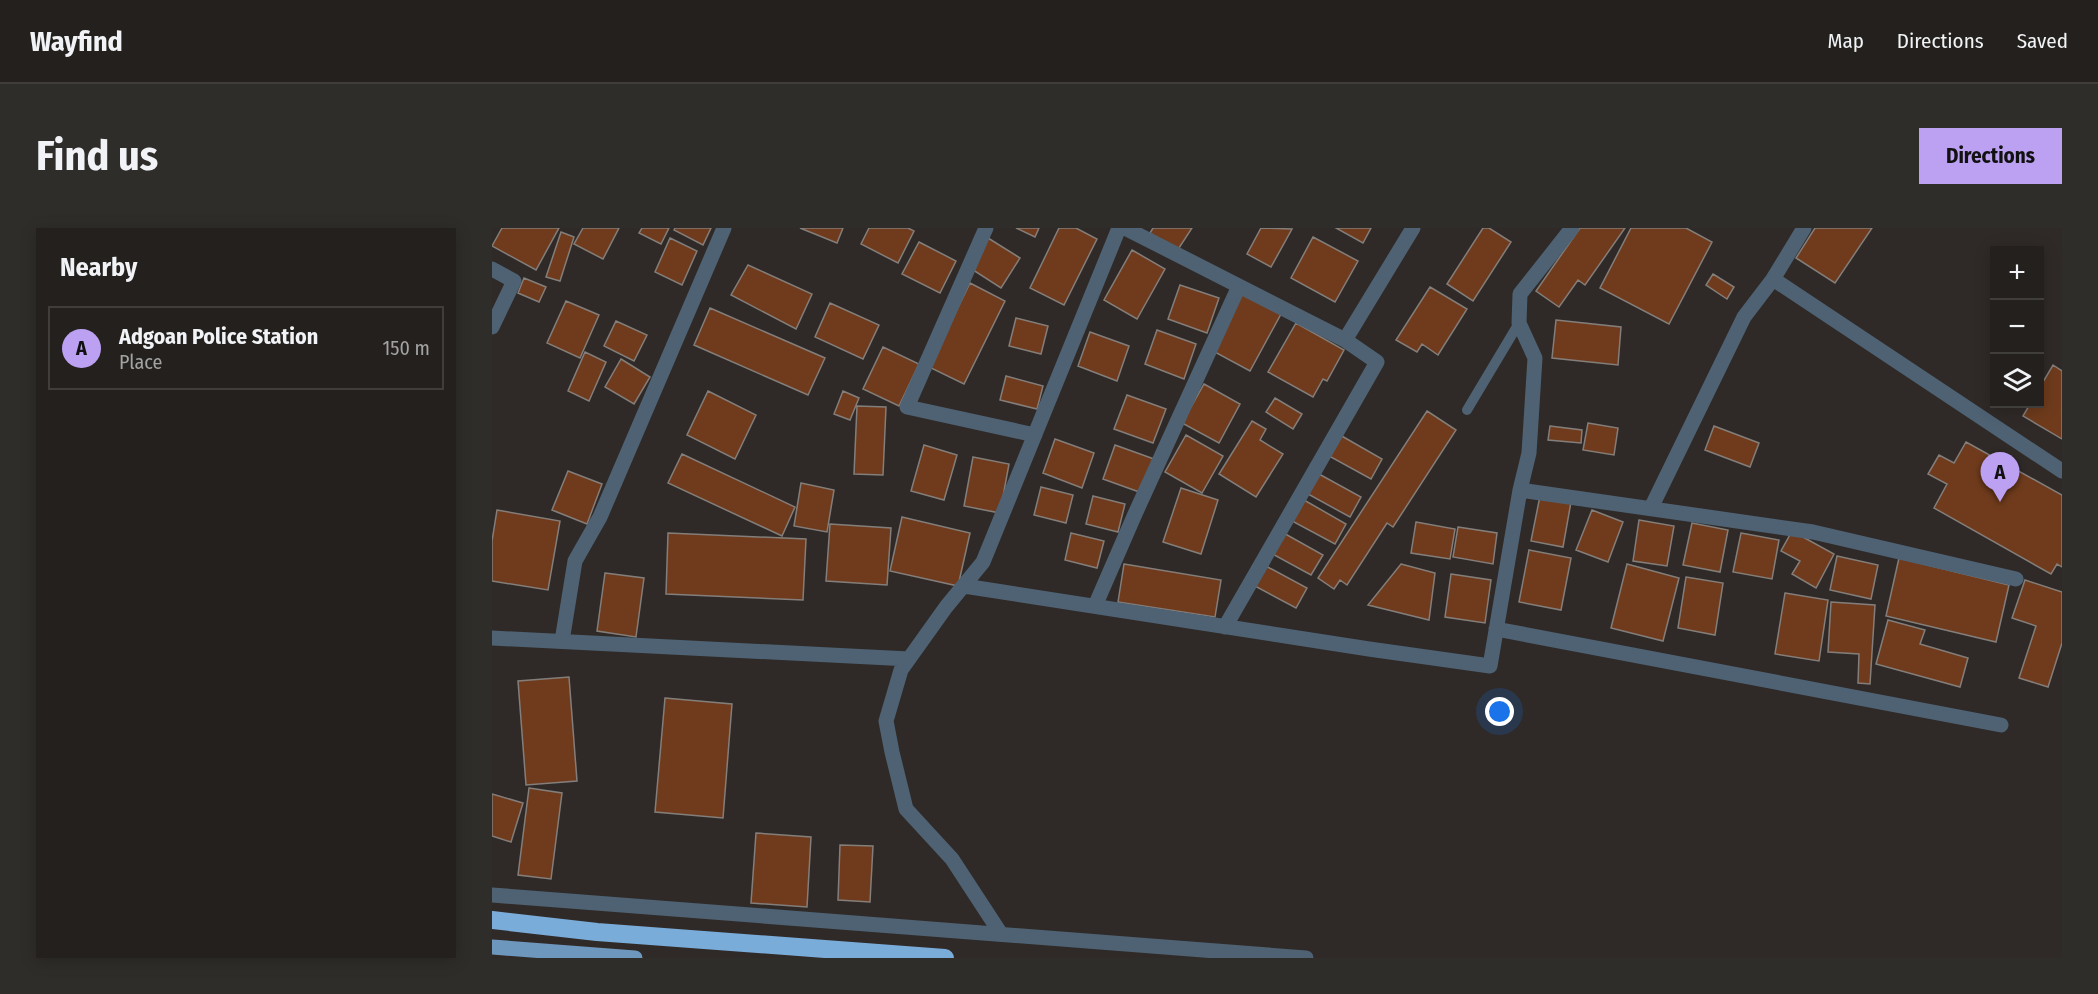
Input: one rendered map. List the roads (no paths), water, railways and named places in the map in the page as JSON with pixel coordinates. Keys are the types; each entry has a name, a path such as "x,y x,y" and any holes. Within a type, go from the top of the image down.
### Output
{"highway":[{"path":"492,920 597,932 945,958"}],"main road":[{"path":"492,947 635,958"}],"street":[{"path":"562,641 575,561 600,518 724,228"},
{"path":"986,228 908,407 1035,435"},
{"path":"1001,934 952,859 906,809 891,752 886,721 901,670 983,562 1119,228"},
{"path":"1125,228 1345,340 1377,362 1225,627"},
{"path":"1345,340 1413,228"},
{"path":"964,586 1490,666 1529,453 1535,358 1519,323 1520,294 1572,228"},
{"path":"1651,508 1744,317 1773,279 1804,228"},
{"path":"492,269 514,280 492,327"},
{"path":"1773,279 2062,471"},
{"path":"1095,606 1239,286"},
{"path":"1521,490 1813,532 2016,579"},
{"path":"1496,629 2001,725"},
{"path":"492,638 909,659"},
{"path":"492,895 1306,958"}],"lane":[{"path":"1467,411 1519,323"}],"place":[{"name":"Adgoan Police Station","path":"2000,502"}]}
